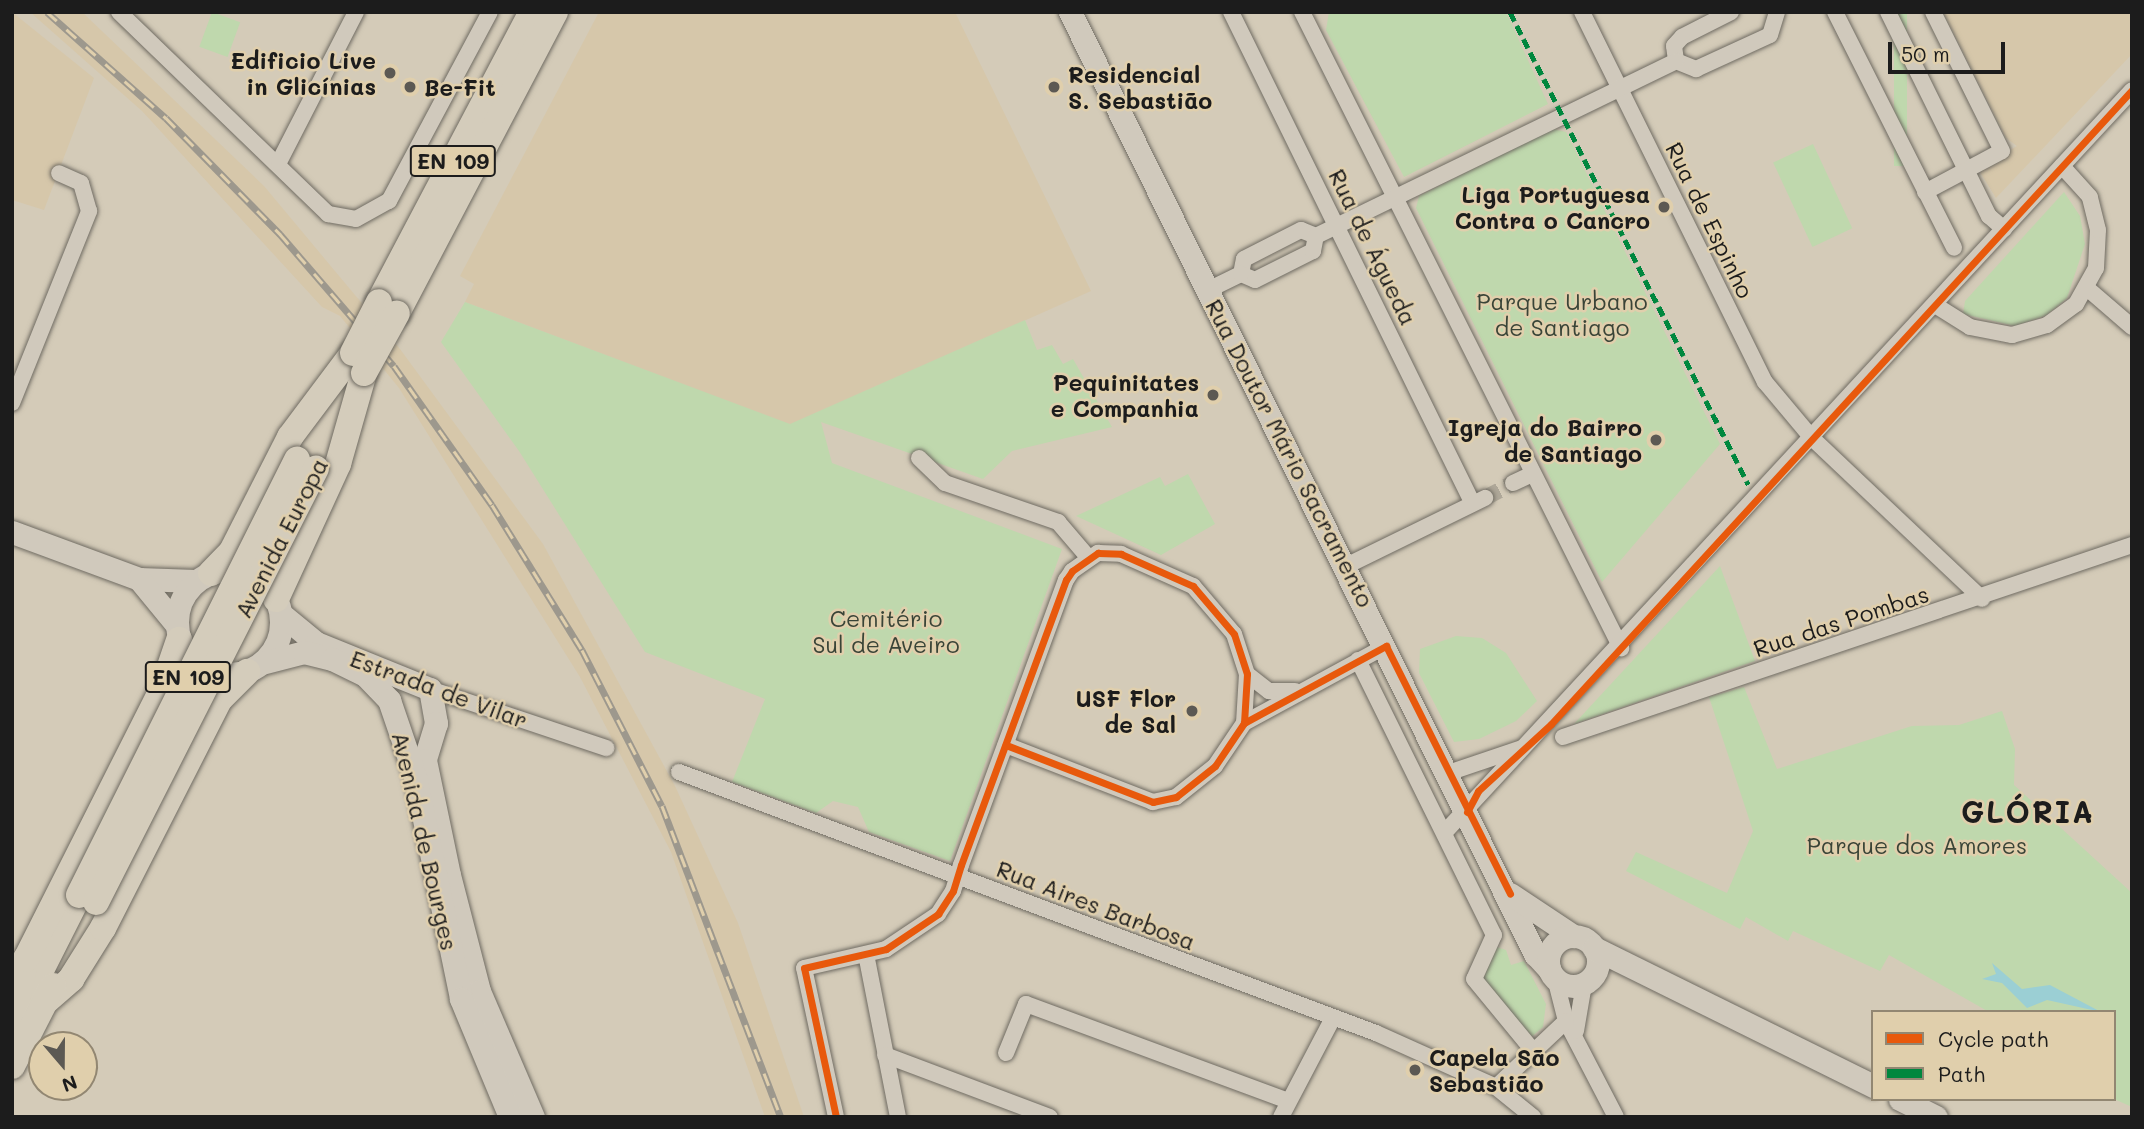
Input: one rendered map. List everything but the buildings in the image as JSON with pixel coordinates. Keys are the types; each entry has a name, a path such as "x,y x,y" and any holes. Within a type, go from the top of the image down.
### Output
{"main road":[{"path":"512,75 514,12"},
{"name":"Avenida Europa","path":"512,75 532,12"},
{"name":"Avenida Europa","path":"12,1025 87,898 359,363 512,75 555,12"},
{"path":"512,75 575,12"},
{"name":"Rua Doutor Mário Sacramento","path":"1070,12 1510,894 1535,954 1552,974"},
{"path":"12,1025 26,959 162,691 177,632 181,600 232,551 290,437 359,363"},
{"path":"45,1003 71,979 103,928 219,700 274,649 279,607 338,464 359,363"},
{"path":"12,532 139,579 248,574 279,607"},
{"path":"139,579 199,666 230,675 255,667"},
{"name":"Estrada de Vilar","path":"279,607 316,643 430,689"},
{"name":"Avenida de Bourges","path":"255,667 304,652 343,663 365,675 389,700 400,726 461,999 510,1117"},
{"name":"Avenida de Bourges","path":"430,689 436,723 425,760 449,875 480,991 533,1117"},
{"path":"400,726 420,733 436,723"},
{"name":"Rua Doutor Mário Sacramento","path":"1510,894 1573,936"},
{"name":"Avenida Europa","path":"12,1066 45,1003 87,898"},
{"path":"1641,973 1588,980 1569,986 1552,974 1553,947 1573,936 1641,973 1871,1085"},
{"path":"1588,980 1594,948"},
{"path":"1902,1106 1937,1117"}],"street":[{"path":"119,12 279,162 328,214 356,219 389,201 490,12"},
{"path":"279,162 356,12"},
{"name":"Rua de Águeda","path":"1231,12 1336,225 1478,500 1346,566"},
{"path":"1302,12 1530,475 1620,648"},
{"name":"Rua de Espinho","path":"1582,12 1765,382 1812,438 1982,598"},
{"path":"1676,61 1674,46 1682,37 1731,12"},
{"path":"1208,290 1241,274 1255,280 1313,251 1317,236 1336,225 1676,61 1696,69 1770,35 1777,12"},
{"path":"1835,12 1954,248"},
{"path":"1888,12 1989,216 2004,229"},
{"path":"1925,192 2002,151 1933,12"},
{"path":"1445,832 1467,812 1478,792 1620,648 2132,90"},
{"path":"1935,305 1970,327 2012,335 2047,325 2088,289 2098,230 2090,197 2062,166"},
{"path":"12,403 89,211 81,183 59,173"},
{"path":"1241,274 1244,259 1301,230 1317,236"},
{"path":"2088,289 2132,327"},
{"path":"919,458 945,483 1058,523 1088,557"},
{"path":"1513,483 1530,475"},
{"name":"Rua das Pombas","path":"1563,737 1982,598 2132,545"},
{"path":"836,1117 804,968 866,954 919,932 958,877 1066,580 1088,557 1121,554 1193,586 1234,634 1247,674 1244,723"},
{"path":"1006,746 1153,802 1198,784 1244,723 1294,691 1386,646"},
{"path":"1358,660 1494,935 1474,979 1535,1053"},
{"path":"1247,674 1269,691 1294,691"},
{"name":"Estrada de Vilar","path":"430,689 606,748"},
{"path":"1448,773 1524,747"},
{"name":"Rua Aires Barbosa","path":"679,772 1333,1018 1496,1087 1533,1117"},
{"path":"866,954 898,1117"},
{"path":"1552,974 1571,1026 1616,1117"},
{"path":"1496,1087 1571,1026 1588,980"},
{"path":"1006,1053 1026,1004 1285,1109 1333,1018"},
{"path":"885,1055 1050,1117"}],"shaded area":[{"path":"12,12 94,78 44,210 12,200"},
{"path":"30,12 82,12 264,186 400,349 543,544 675,786 738,923 804,1117 765,1117 671,852 580,677 399,388 340,316 322,307 142,111"},
{"path":"599,12 955,12 1091,291 790,425 465,302 474,284 460,276"},
{"path":"1943,12 2132,12 2132,54 1996,198 1978,169 2017,146 2006,138"}],"green space":[{"path":"212,12 240,22 228,57 199,47"},
{"path":"1329,12 1506,12 1548,104 1404,177 1326,30"},
{"path":"1894,12 1907,12 1907,166 1894,166"},
{"name":"Parque Urbano de Santiago","path":"1553,129 1566,132 1720,444 1602,582 1416,208 1419,196"},
{"path":"1813,144 1852,228 1812,247 1773,163"},
{"path":"2064,192 2080,216 2085,244 2067,298 2047,315 2015,326 1963,314 1965,301"},
{"name":"Cemitério Sul de Aveiro","path":"465,302 790,424 1025,320 1037,350 1052,345 1063,364 1073,359 1112,427 1012,451 983,479 821,422 832,463 1062,549 950,861 869,832 858,807 833,801 816,813 732,782 765,699 645,652 519,451 441,342"},
{"path":"1188,474 1215,524 1161,555 1076,516 1160,477 1165,486"},
{"path":"1720,566 1755,661 1574,724"},
{"path":"1456,636 1482,638 1506,653 1537,701 1516,721 1479,739 1454,742 1419,673 1420,649"},
{"name":"Parque dos Amores","path":"1744,687 1777,769 1912,726 1959,725 2002,711 2015,749 2014,785 2132,893 2132,1107 2116,1100 2116,1010 1985,1010 1889,955 1880,971 1793,931 1788,941 1746,917 1740,929 1626,871 1636,852 1727,893 1753,831 1709,697"},
{"path":"1497,947 1506,950 1511,965 1524,961 1546,1004 1543,1027 1530,1038 1483,979"}],"water":[{"path":"1992,963 2022,989 2050,985 2097,1010 2047,1000 2027,1008 2002,983 1982,979 1996,974"}],"tunnel":[{"path":"1485,498 1513,483"}],"railway":[{"path":"47,12 166,118 280,234 394,366 492,505 582,650 662,806 781,1117"}],"marked path":[{"path":"1510,12 1748,484"}],"cycle path":[{"path":"1467,812 1478,791 1551,724 2132,90"},
{"path":"836,1117 804,968 886,949 938,914 953,891 961,865 1066,580 1072,571 1098,553 1121,554 1193,586 1234,634 1247,674 1244,723 1215,766 1176,797 1153,802 1006,745"},
{"path":"1244,723 1386,646 1510,894"}],"place":[{"name":"Edificio Live in Glicínias","path":"390,73"},
{"name":"Be-Fit","path":"410,87"},
{"name":"Residencial S. Sebastião","path":"1054,87"},
{"name":"Liga Portuguesa Contra o Cancro","path":"1664,207"},
{"name":"Pequinitates e Companhia","path":"1213,395"},
{"name":"Igreja do Bairro de Santiago","path":"1656,440"},
{"name":"USF Flor de Sal","path":"1192,711"},
{"name":"Capela São Sebastião","path":"1415,1070"}],"district":[{"name":"GLÓRIA","path":"2028,811"}]}
